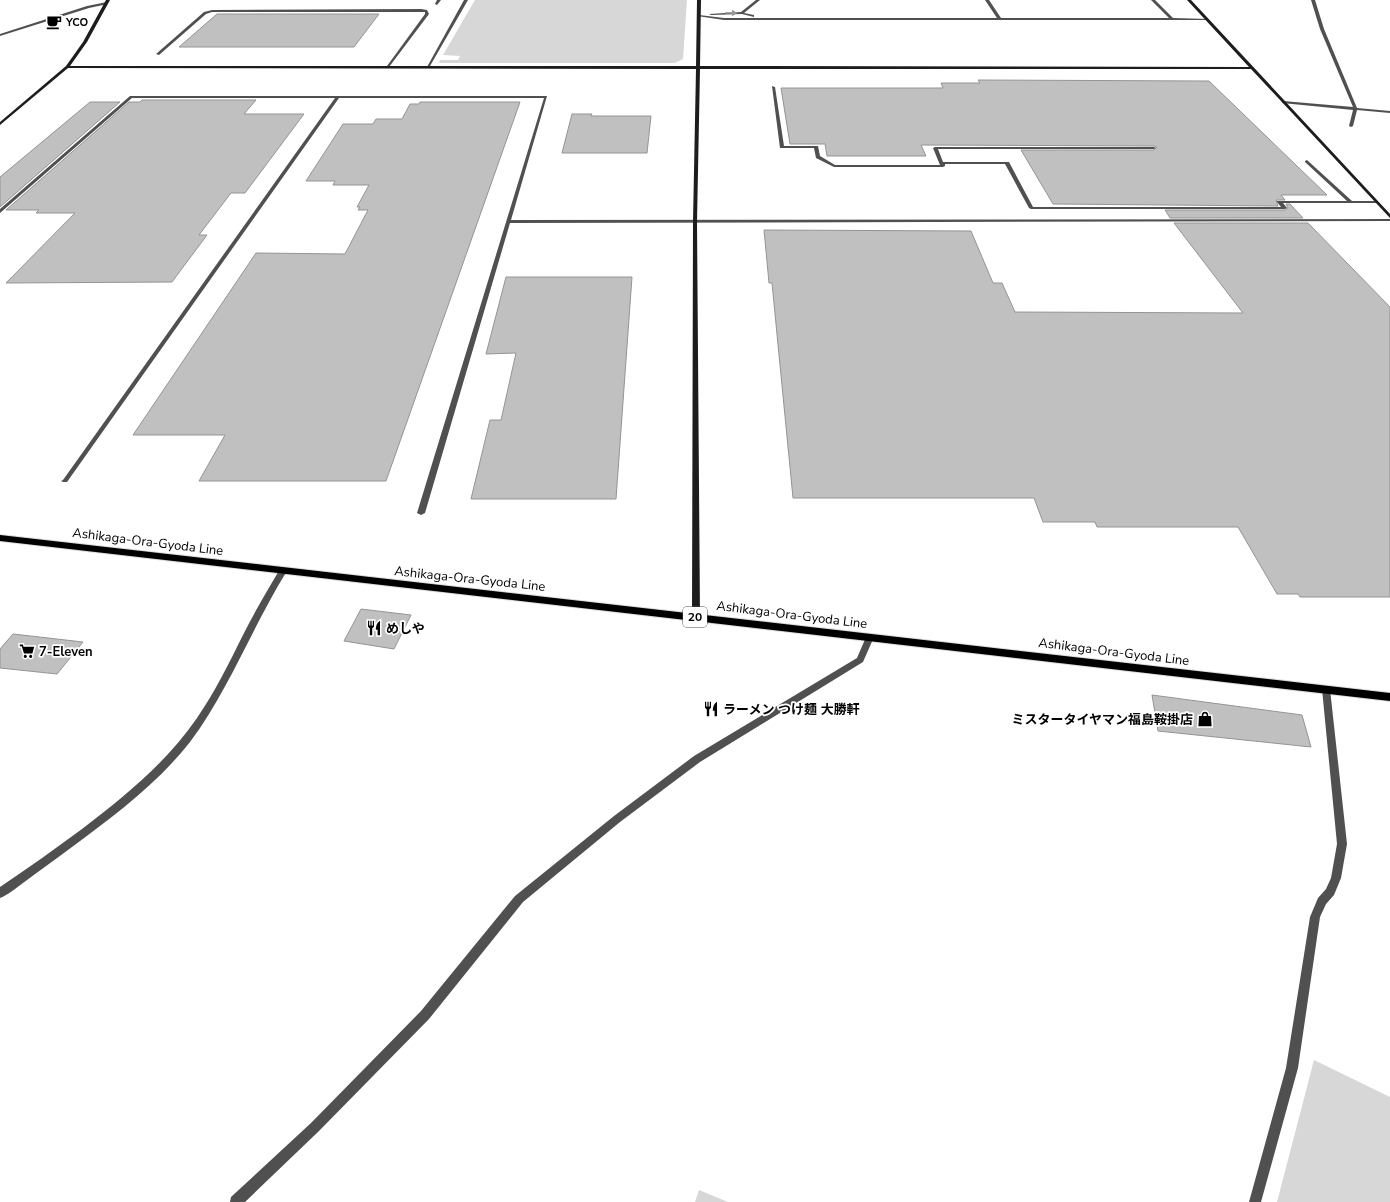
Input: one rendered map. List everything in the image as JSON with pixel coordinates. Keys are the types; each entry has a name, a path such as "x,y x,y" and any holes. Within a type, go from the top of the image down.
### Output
{"main road":[{"name":"Ashikaga-Ora-Gyoda Line","path":"0,538 1390,697"}],"street":[{"path":"428,66 466,0"},
{"path":"696,617 695,222 699,0"},
{"path":"742,13 758,0"},
{"path":"986,0 1000,18"},
{"path":"1153,0 1171,18"},
{"path":"1189,0 1390,217"},
{"path":"1313,0 1322,29 1355,108 1350,126"},
{"path":"0,35 108,2"},
{"path":"0,124 67,67 85,42 108,2"},
{"path":"158,54 205,13 212,11 426,11 427,14 389,66"},
{"path":"699,16 742,13 762,18"},
{"path":"699,16 724,19 1206,19"},
{"path":"67,67 428,66 1252,68"},
{"path":"773,87 782,147 816,147 818,157 834,166 943,166 942,163"},
{"path":"0,212 131,97 546,97 421,513"},
{"path":"65,481 338,97"},
{"path":"1283,102 1390,112"},
{"path":"0,119 6,119"},
{"path":"942,163 935,148 1154,148"},
{"path":"1307,160 1351,202"},
{"path":"942,163 1006,163 1031,208 1285,208 1279,202 1376,202"},
{"path":"509,222 1390,220"},
{"path":"0,893 56,855 126,800 161,769 187,740 208,708 235,661 269,593 283,571"},
{"path":"236,1202 315,1127 425,1015 519,899 617,819 697,759 860,660 870,637"},
{"path":"1255,1202 1292,1068 1315,917 1322,901 1330,892 1336,878 1342,844 1326,689"}],"shaded area":[{"path":"475,0 687,0 683,59 675,63 439,63 440,60 458,60 460,56 443,55"},
{"path":"1314,1060 1390,1097 1390,1202 1277,1202"},
{"path":"699,1190 728,1202 695,1202"}],"building":[{"path":"217,14 379,14 354,47 179,47"},
{"path":"978,80 1209,81 1327,195 1281,195 1285,200 1276,200 1278,206 1053,204 1021,150 1154,150 1157,147 921,145 926,156 827,156 825,144 790,144 781,88 943,88 941,83 980,83"},
{"path":"142,100 256,100 244,114 304,114 245,193 231,193 199,235 207,235 172,282 6,283 75,213 36,213 39,210 6,210 129,102 140,102"},
{"path":"90,102 120,102 0,207 0,177"},
{"path":"420,102 520,102 386,481 199,481 225,435 133,435 256,253 345,254 368,210 358,210 360,207 357,207 369,185 333,185 335,181 306,181 343,124 373,124 376,119 402,119 410,104 419,104"},
{"path":"572,114 592,114 591,116 651,116 647,153 562,153"},
{"path":"1286,204 1290,204 1303,218 1170,218 1165,210 1285,210 1288,208"},
{"path":"1174,223 1308,223 1390,307 1390,597 1300,597 1298,594 1277,594 1238,527 1097,527 1095,522 1043,522 1034,498 793,498 772,283 769,283 764,230 971,231 993,283 1002,283 1015,312 1243,313"},
{"path":"506,277 632,277 616,499 471,499 490,420 501,420 516,353 486,354"},
{"path":"361,609 411,615 394,649 344,641"},
{"path":"13,634 83,642 57,674 0,668 0,649"},
{"path":"1152,695 1302,715 1311,747 1158,731"}],"place":[{"name":"YCO","path":"54,22"},
{"name":"めしや","path":"374,628"},
{"name":"7-Eleven","path":"27,651"},
{"name":"ラーメン つけ麺 大勝軒","path":"711,709"},
{"name":"ミスタータイヤマン福島鞍掛店","path":"1205,719"}]}
